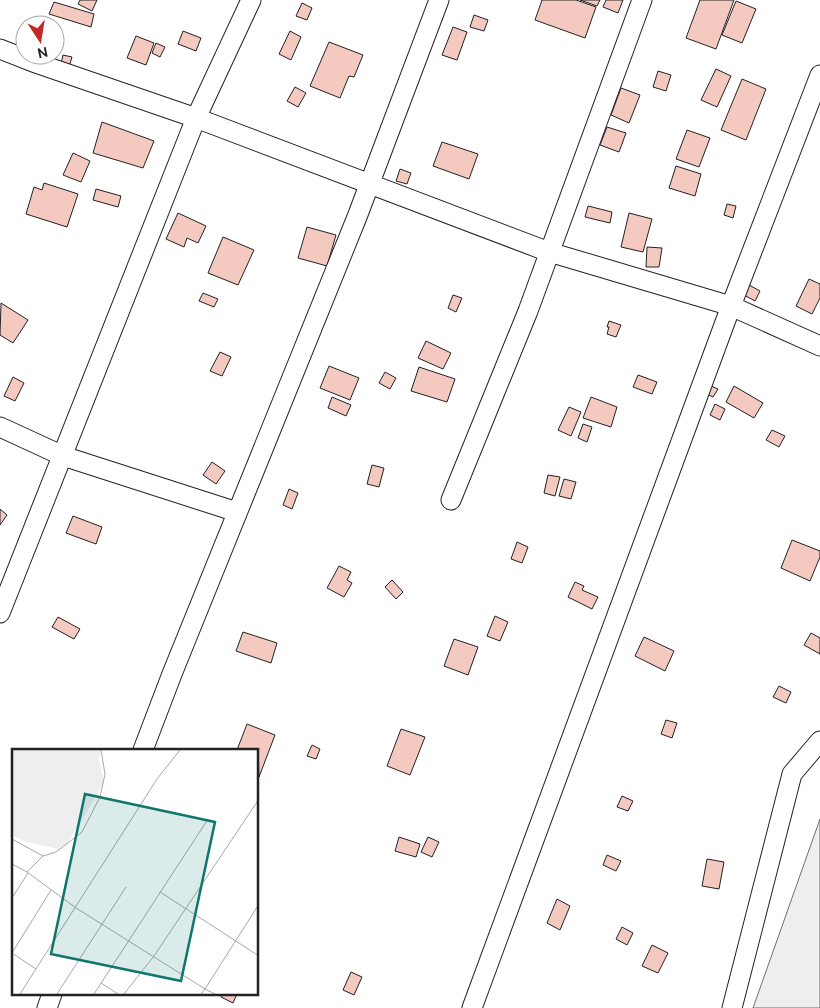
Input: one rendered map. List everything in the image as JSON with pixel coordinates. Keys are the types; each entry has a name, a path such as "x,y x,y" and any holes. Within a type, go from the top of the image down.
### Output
{"street":[{"path":"0,613 196,118 251,0"},
{"path":"143,749 370,183 439,0"},
{"path":"451,500 528,310 642,0"},
{"path":"0,49 196,118 549,252 731,306 820,346"},
{"path":"472,1008 731,306 820,75"},
{"path":"0,428 63,456 238,512"},
{"path":"732,1008 792,774 820,741"},
{"path":"47,1008 51,996"}],"shaded area":[{"path":"820,819 820,1008 753,1008"}],"building":[{"path":"80,0 97,0 92,11 78,4"},
{"path":"542,0 576,0 596,7 585,38 535,20"},
{"path":"580,0 600,0 597,6"},
{"path":"606,0 623,0 618,13 603,7"},
{"path":"700,0 734,0 716,49 686,38"},
{"path":"736,1 756,9 742,43 722,35"},
{"path":"54,2 94,14 91,27 65,19 65,15 49,14"},
{"path":"302,3 312,8 307,20 296,16"},
{"path":"474,15 488,20 484,31 470,27"},
{"path":"453,27 467,32 457,60 442,55"},
{"path":"183,31 201,38 196,51 178,44"},
{"path":"290,31 301,37 291,60 279,54"},
{"path":"136,36 154,43 146,65 127,58"},
{"path":"329,42 363,55 354,77 349,76 340,98 310,86"},
{"path":"156,43 165,47 160,57 152,53"},
{"path":"65,55 72,57 69,67 64,65"},
{"path":"716,69 731,76 717,107 701,100"},
{"path":"658,71 671,75 666,91 653,87"},
{"path":"742,79 766,89 746,140 721,130"},
{"path":"295,87 306,93 298,107 287,101"},
{"path":"621,88 640,95 629,123 611,115"},
{"path":"102,122 154,141 143,168 93,153"},
{"path":"607,127 626,133 619,152 600,145"},
{"path":"687,130 710,138 699,167 676,159"},
{"path":"442,142 478,154 469,179 433,166"},
{"path":"73,153 90,161 81,182 63,175"},
{"path":"676,166 701,174 695,196 669,188"},
{"path":"400,169 411,173 407,184 396,181"},
{"path":"44,183 78,194 67,227 26,214 34,187 42,190"},
{"path":"96,189 121,196 118,207 93,200"},
{"path":"727,204 736,206 733,218 724,215"},
{"path":"588,206 612,212 610,223 585,217"},
{"path":"178,213 206,226 198,243 187,238 184,247 166,239"},
{"path":"629,213 652,219 643,252 621,247"},
{"path":"307,227 336,235 327,266 298,258"},
{"path":"223,237 254,250 238,285 208,273"},
{"path":"647,247 662,248 659,267 646,267"},
{"path":"809,279 820,284 820,298 812,314 796,306"},
{"path":"749,285 760,291 755,301 744,295"},
{"path":"203,293 218,299 214,307 199,301"},
{"path":"453,295 462,298 456,312 448,308"},
{"path":"1,303 28,320 13,343 0,335"},
{"path":"609,321 621,325 616,337 607,334"},
{"path":"426,341 451,353 443,369 418,358"},
{"path":"220,352 231,357 222,376 210,371"},
{"path":"329,366 359,378 350,400 320,388"},
{"path":"419,367 455,379 447,402 411,391"},
{"path":"385,372 396,378 390,389 379,383"},
{"path":"638,375 657,382 652,394 633,387"},
{"path":"13,377 24,383 15,401 4,396"},
{"path":"711,386 718,389 713,397 707,394"},
{"path":"734,386 763,403 754,418 726,402"},
{"path":"332,397 351,405 346,416 328,408"},
{"path":"591,397 617,407 611,427 583,418"},
{"path":"715,404 725,409 720,420 710,415"},
{"path":"569,407 581,412 571,436 558,430"},
{"path":"583,424 592,427 587,442 578,438"},
{"path":"772,430 785,436 779,447 766,440"},
{"path":"212,462 225,471 216,484 203,475"},
{"path":"372,465 384,468 379,487 367,484"},
{"path":"548,475 560,477 555,496 544,493"},
{"path":"564,479 576,482 571,499 559,496"},
{"path":"289,489 298,493 292,509 283,505"},
{"path":"0,509 7,515 0,525"},
{"path":"73,516 102,527 96,544 66,533"},
{"path":"792,540 820,551 820,557 810,581 781,568"},
{"path":"517,542 528,547 522,563 511,559"},
{"path":"339,566 351,572 347,580 352,583 344,597 327,588"},
{"path":"392,580 403,592 396,599 385,587"},
{"path":"575,582 584,586 582,590 598,597 592,609 568,597"},
{"path":"495,616 508,622 500,641 487,636"},
{"path":"58,617 80,629 74,639 52,627"},
{"path":"243,632 277,643 271,663 236,651"},
{"path":"811,633 820,638 820,654 804,645"},
{"path":"644,637 674,651 665,671 635,656"},
{"path":"454,639 478,647 468,675 444,666"},
{"path":"779,686 791,692 786,703 773,697"},
{"path":"666,720 677,723 672,738 661,734"},
{"path":"247,724 275,735 259,777 259,749 237,749"},
{"path":"401,729 425,737 410,775 387,766"},
{"path":"312,745 320,749 316,759 307,756"},
{"path":"622,796 633,801 628,811 617,807"},
{"path":"399,837 420,844 416,857 395,851"},
{"path":"428,837 439,842 432,857 421,852"},
{"path":"607,855 621,861 616,871 603,865"},
{"path":"707,859 724,862 719,889 702,886"},
{"path":"557,899 570,906 560,930 547,923"},
{"path":"622,927 633,933 627,945 616,939"},
{"path":"652,945 668,953 658,973 642,966"},
{"path":"351,972 362,977 354,995 343,990"},
{"path":"221,996 236,996 233,1003"}]}
